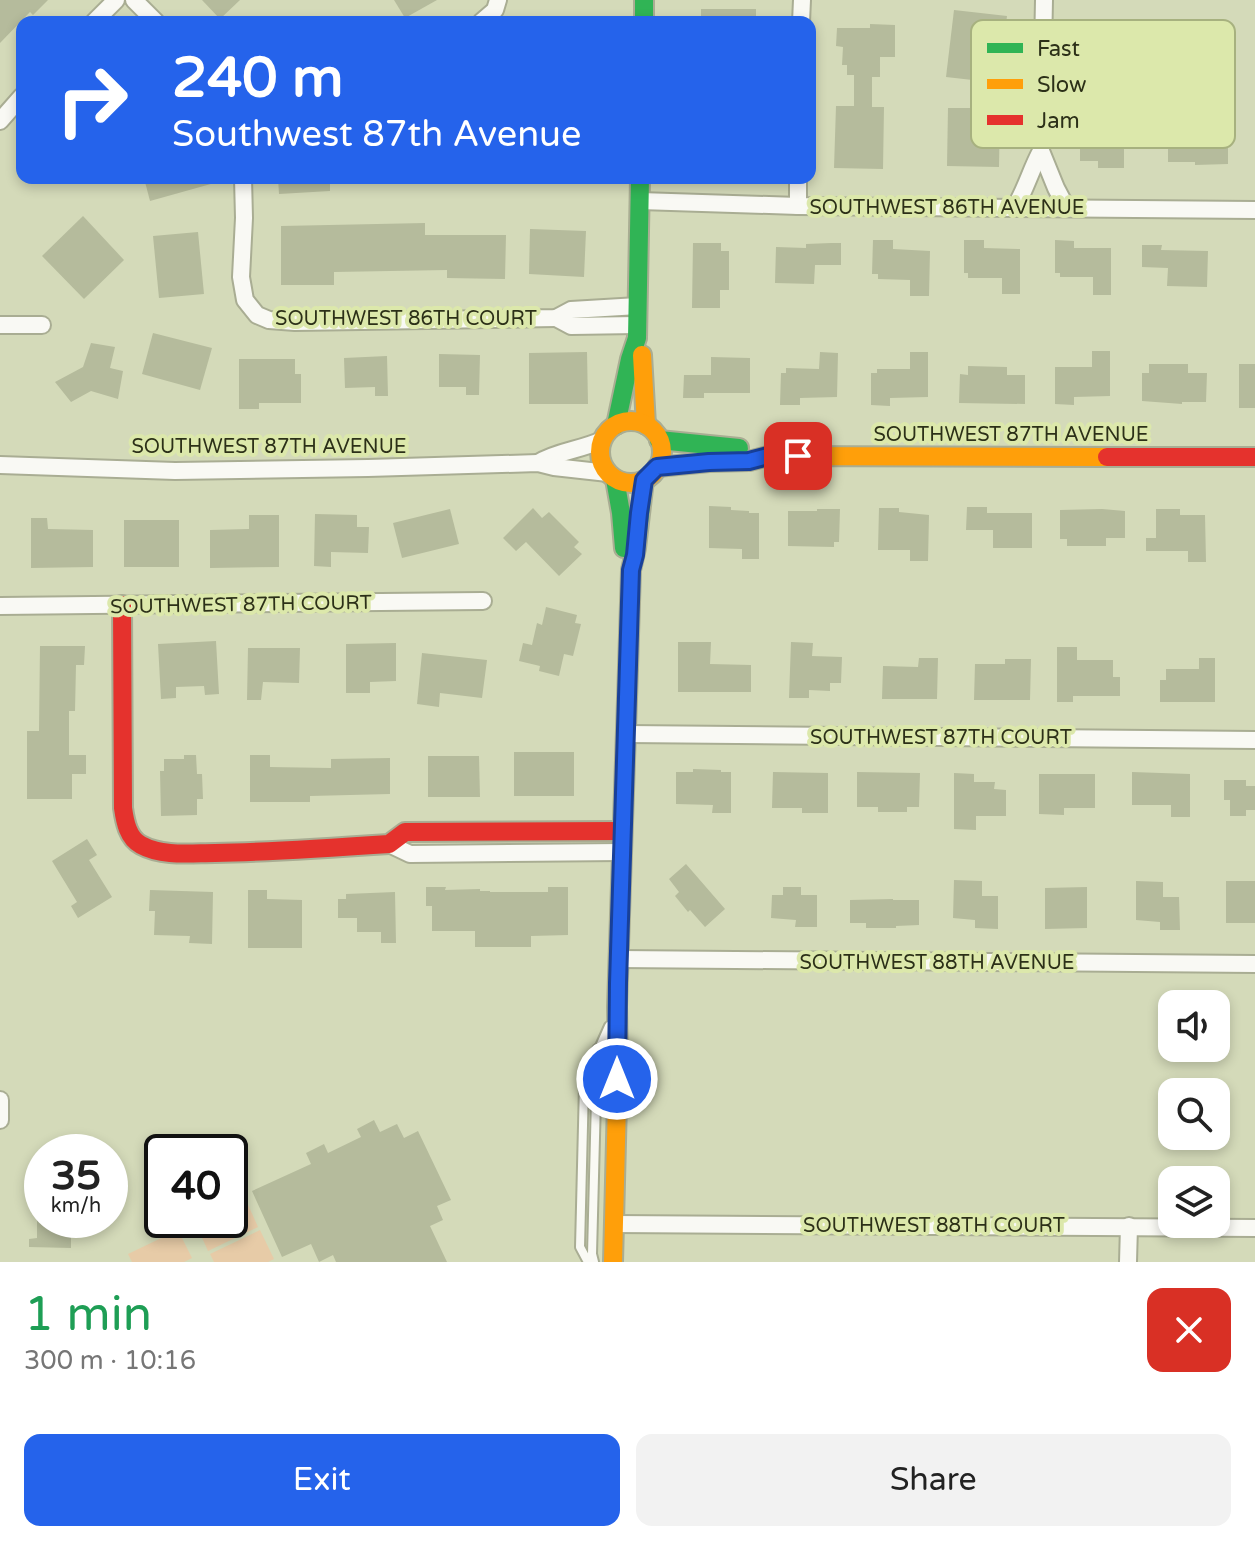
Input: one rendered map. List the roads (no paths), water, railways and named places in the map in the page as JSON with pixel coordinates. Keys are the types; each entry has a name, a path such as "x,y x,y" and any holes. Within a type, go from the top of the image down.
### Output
{"street":[{"path":"100,16 116,0"},
{"path":"134,0 150,16"},
{"path":"1044,0 1044,20"},
{"path":"0,121 16,103"},
{"path":"1041,148 1066,207"},
{"path":"1015,207 1041,151"},
{"name":"SOUTHWEST 86TH COURT","path":"243,184 241,277 245,300 257,315 269,320 556,318 571,310 637,323"},
{"path":"640,184 637,323 646,425"},
{"path":"798,184 798,206"},
{"name":"SOUTHWEST 86TH AVENUE","path":"640,201 798,206 1255,210"},
{"path":"616,425 637,323"},
{"path":"0,325 42,325"},
{"path":"613,1262 617,1007 631,570 639,513 651,474 661,459 659,440 654,431 636,421 626,421 605,434 600,458 611,476 621,513 625,554 631,570"},
{"name":"SOUTHWEST 87TH AVENUE","path":"538,463 550,455 585,448 602,440"},
{"name":"SOUTHWEST 87TH AVENUE","path":"659,440 750,449 768,456"},
{"name":"SOUTHWEST 87TH AVENUE","path":"651,474 709,462 749,461 768,456 1255,457"},
{"name":"SOUTHWEST 87TH AVENUE","path":"0,465 175,471 538,463 611,476"},
{"path":"611,476 631,483 651,474"},
{"name":"SOUTHWEST 87TH COURT","path":"0,606 483,601"},
{"path":"122,605 123,808 126,830 143,847 170,853 269,852 389,844 410,854 622,852"},
{"name":"SOUTHWEST 87TH COURT","path":"627,734 1255,740"},
{"path":"389,844 405,832 622,831"},
{"name":"SOUTHWEST 88TH AVENUE","path":"619,959 1255,964"},
{"path":"0,1100 0,1120"},
{"name":"SOUTHWEST 88TH COURT","path":"614,1224 1255,1228"},
{"path":"1128,1262 1129,1226"}],"lane":[{"path":"591,1262 580,1247 584,1070 601,1044 617,1007"}]}
